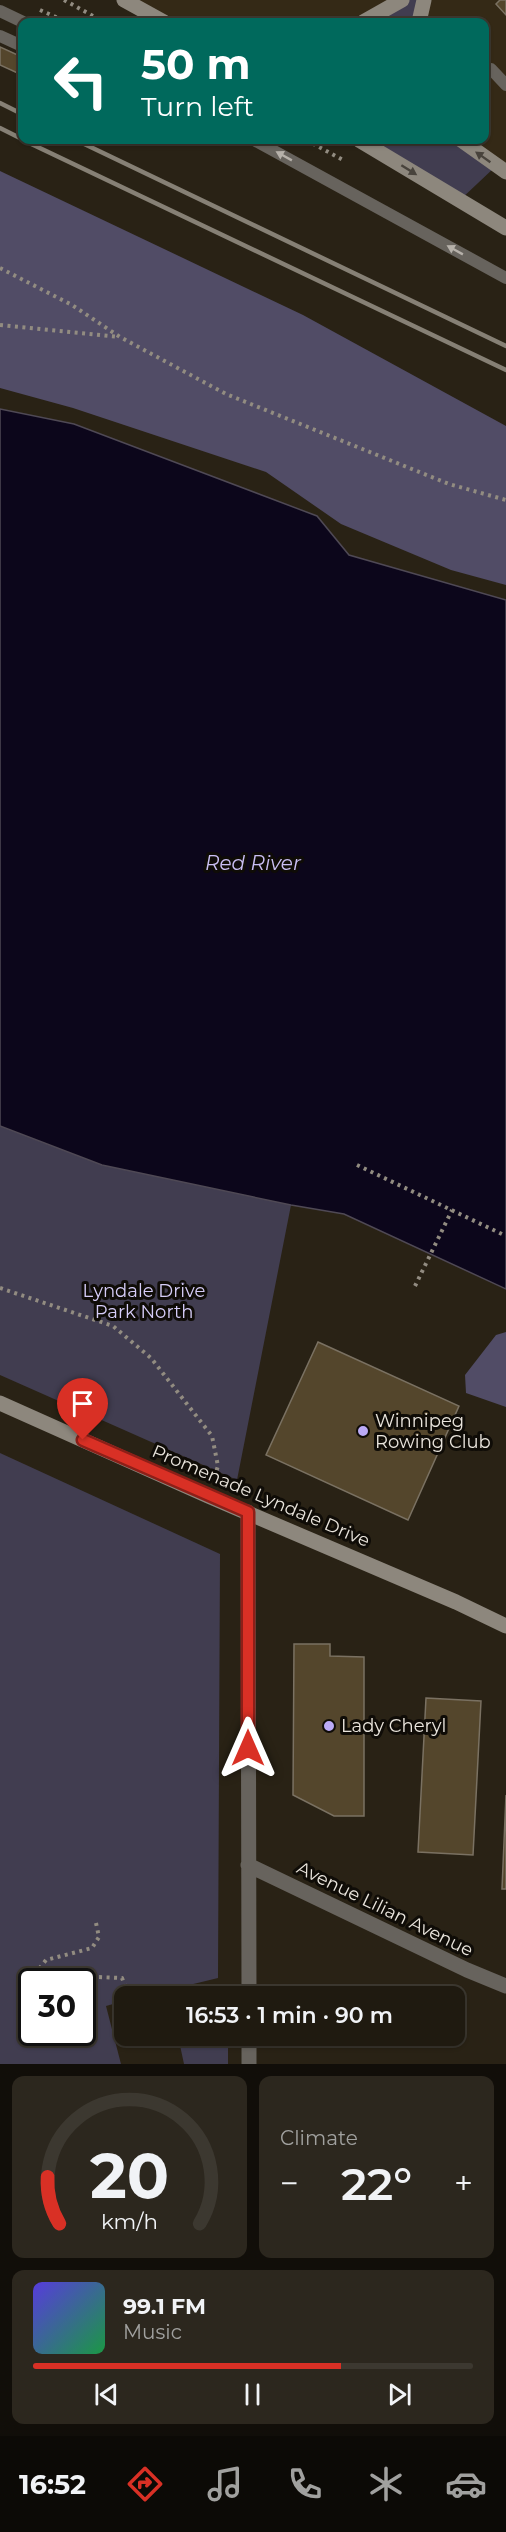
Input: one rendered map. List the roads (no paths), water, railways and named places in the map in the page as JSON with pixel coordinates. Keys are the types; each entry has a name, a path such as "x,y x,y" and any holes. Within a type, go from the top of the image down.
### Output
{"street":[{"path":"124,0 157,18"},
{"path":"370,18 402,0"},
{"path":"420,18 424,0"},
{"path":"366,144 506,228"},
{"path":"467,144 506,172"},
{"name":"Promenade Lyndale Drive","path":"0,1403 506,1626"},
{"path":"248,1512 249,1986"},
{"name":"Avenue Lilian Avenue","path":"249,1865 467,1970 506,1986"},
{"path":"249,2046 249,2064"}],"lane":[{"path":"0,11 18,20"},
{"path":"0,36 18,44"},
{"path":"491,69 506,85"},
{"path":"261,144 506,278"}],"water":[{"name":"Red River","path":"0,409 74,424 317,516 349,555 506,600 506,1289 344,1214 102,1165 0,1126"}],"railway":[{"path":"0,103 18,112"},
{"path":"0,128 18,137"},
{"path":"31,144 506,370"},
{"path":"84,144 506,346"}],"place":[{"name":"Winnipeg Rowing Club","path":"363,1431"},
{"name":"Lady Cheryl","path":"329,1726"}],"park label":[{"name":"Lyndale Drive Park North","path":"144,1301"}]}
